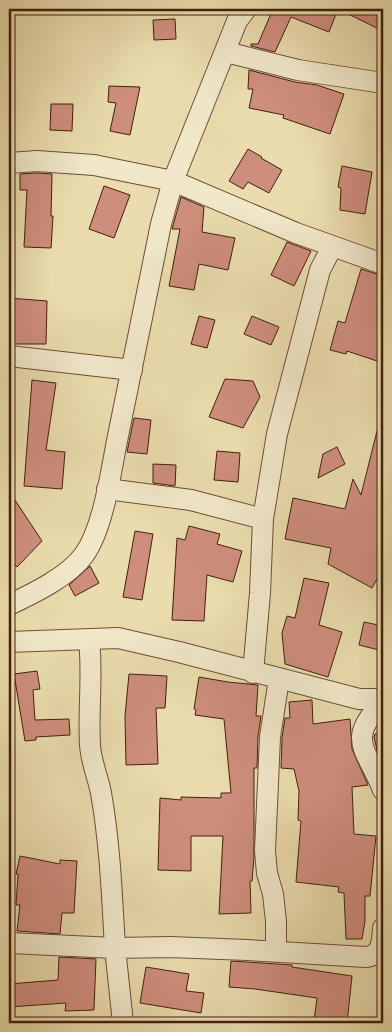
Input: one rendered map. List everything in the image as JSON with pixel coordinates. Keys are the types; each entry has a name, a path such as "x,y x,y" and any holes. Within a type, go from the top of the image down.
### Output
{"street":[{"path":"9,605 32,594 68,571 83,556 94,536 107,489 161,224 173,182 237,21 246,9"},
{"path":"226,52 298,70 383,83"},
{"path":"9,163 38,161 94,165 173,182 332,247 383,264"},
{"path":"254,672 263,519 279,425 320,270 332,247"},
{"path":"9,356 132,370"},
{"path":"107,489 191,500 263,519"},
{"path":"9,642 118,638 359,699 383,701"},
{"path":"89,639 92,670 90,745 93,766 101,791 110,867 115,948 123,1023"},
{"path":"276,951 276,921 265,851 270,737 280,679"},
{"path":"383,701 366,722 360,736 364,751 375,770 383,790"},
{"path":"9,943 115,948 170,947 373,956 378,953 381,946 383,928"}],"building":[{"path":"273,9 338,9 329,32 291,17 275,52 251,46 251,44 258,44"},
{"path":"338,9 383,9 383,31"},
{"path":"175,19 176,39 154,40 153,20"},
{"path":"249,70 295,82 317,85 344,94 330,134 283,118 284,115 249,108 253,89 248,89"},
{"path":"109,86 140,87 130,135 110,131 116,103 108,102"},
{"path":"51,104 73,104 72,131 50,130"},
{"path":"248,149 282,170 269,193 248,182 243,189 229,181"},
{"path":"342,166 372,172 365,214 340,210 341,188 338,187"},
{"path":"20,174 52,174 51,216 53,216 51,248 24,247 27,190 20,190"},
{"path":"104,186 130,195 114,238 89,229"},
{"path":"181,197 204,207 202,232 235,238 228,270 199,264 194,290 169,286 180,229 172,229"},
{"path":"287,242 311,251 294,286 271,275"},
{"path":"361,269 383,276 383,363 347,351 346,354 330,350 338,321 345,323"},
{"path":"9,298 47,301 46,344 9,344"},
{"path":"199,316 215,320 207,348 191,344"},
{"path":"252,316 279,327 271,345 244,334"},
{"path":"225,379 253,381 260,397 243,428 209,417"},
{"path":"32,380 56,383 46,450 65,452 62,489 24,486"},
{"path":"134,418 151,420 147,454 127,452"},
{"path":"377,431 383,432 383,551 379,566 383,568 372,588 328,564 331,548 285,539 293,498 345,509 353,479 361,495"},
{"path":"337,447 345,464 318,478 323,454"},
{"path":"217,451 240,453 238,482 214,480"},
{"path":"153,464 176,465 175,486 153,483"},
{"path":"9,491 42,541 17,567 9,559"},
{"path":"189,526 220,534 217,544 242,551 233,582 207,575 204,621 172,620 177,538 185,540"},
{"path":"135,531 153,534 142,600 123,597"},
{"path":"90,566 99,583 75,596 69,585"},
{"path":"304,578 329,583 319,625 342,632 328,677 285,664 282,633 287,616 295,618"},
{"path":"364,622 383,626 379,650 359,645"},
{"path":"37,671 40,689 33,690 35,720 69,719 70,735 36,737 36,740 25,741 14,674"},
{"path":"129,674 167,676 165,708 156,708 158,764 126,765 125,716"},
{"path":"199,677 258,685 256,716 261,716 257,768 254,768 254,857 252,881 250,881 251,913 219,914 223,836 191,836 191,871 158,870 160,798 181,800 181,797 221,798 221,793 231,793 224,719 195,715 196,710 194,709"},
{"path":"312,700 313,724 350,719 352,749 368,785 352,787 354,834 376,836 370,896 365,896 365,921 362,939 346,939 344,893 338,892 339,887 296,882 301,821 298,820 299,791 294,769 281,768 282,738 285,718 290,718 289,702"},
{"path":"383,733 383,762 377,750 374,737 375,734"},
{"path":"20,856 60,864 60,860 77,861 74,913 62,913 60,934 17,931 20,905 16,905 18,874 16,874"},
{"path":"59,957 96,959 94,1010 65,1011 66,1003 9,1007 9,984 58,980"},
{"path":"231,961 292,965 292,967 352,976 347,1023 314,1021 317,998 229,987"},
{"path":"146,967 189,974 186,991 204,993 201,1013 140,1003"}]}
